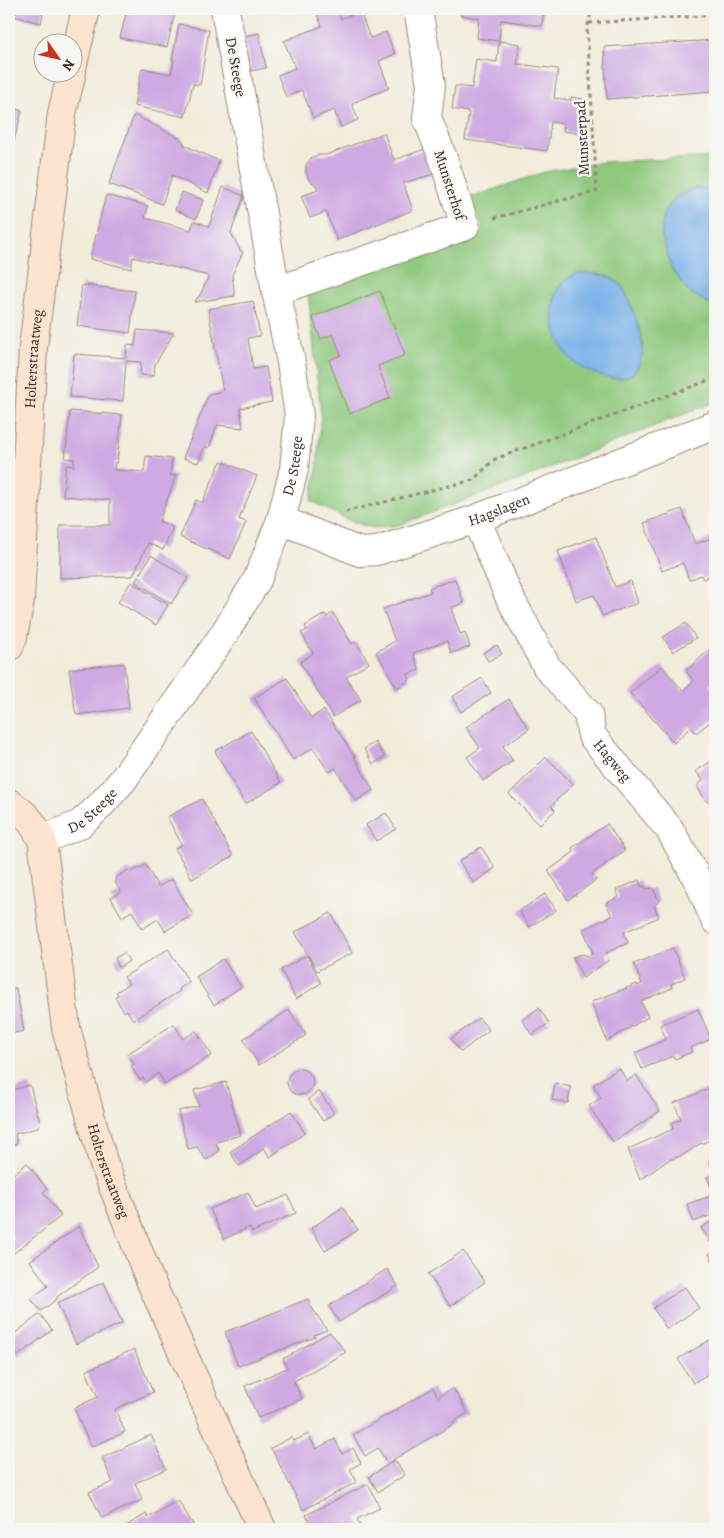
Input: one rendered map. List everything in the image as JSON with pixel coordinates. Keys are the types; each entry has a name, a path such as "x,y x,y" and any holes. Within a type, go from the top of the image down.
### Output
{"main road":[{"path":"81,32 86,9"},
{"name":"Holterstraatweg","path":"9,647 13,637 20,600 16,540 33,348 62,113 70,82"},
{"name":"Holterstraatweg","path":"9,803 24,813 35,825 42,840 66,1028 103,1161 149,1278 262,1529"}],"street":[{"name":"De Steege","path":"42,840 80,824 98,808 123,780 222,637 257,580 281,520 294,469 298,416 291,362 276,291 225,9"},
{"name":"Munsterhof","path":"276,291 465,226 443,158 427,118 431,85 418,9"},
{"name":"Hagslagen","path":"281,520 360,552 377,551 476,519 715,425"},
{"name":"Hagweg","path":"476,519 509,596 547,667 588,714 592,736 670,830 700,884 715,920"}],"path":[{"name":"Munsterpad","path":"465,226 597,191 587,29 592,9"},
{"path":"589,22 715,15"},
{"path":"324,538 348,511 474,480 495,459 715,378"},
{"path":"9,753 9,760"}],"green space":[{"path":"715,157 715,189 693,188 663,215 662,236 672,270 688,291 715,308 715,402 517,481 399,525 375,528 352,522 311,501 317,469 321,414 308,293 483,228 470,198 544,172 603,162","holes":["579,273 591,372 576,363 569,356 559,339 554,320 554,300 557,291 564,281"]}],"water":[{"path":"693,188 715,189 715,308 688,291 672,270 662,236 663,215 676,197"},
{"path":"579,273 610,277 619,283 627,296 639,329 643,349 637,368 627,377 610,378 591,372 575,362 563,349 554,320 555,300 563,282"}],"building":[{"path":"9,9 44,9 41,23 9,15"},
{"path":"127,9 176,9 167,47 120,38"},
{"path":"315,9 337,9 341,19 360,11 370,38 386,32 395,54 379,61 389,88 352,103 358,120 341,127 334,110 313,118 302,90 286,97 278,75 295,68 284,41 322,26"},
{"path":"461,9 544,9 542,26 501,20 499,41 477,38 479,18 460,15"},
{"path":"179,24 209,30 200,85 193,84 185,117 134,106 142,68 171,74"},
{"path":"259,33 266,68 251,71 244,36"},
{"path":"715,40 715,91 607,99 604,47"},
{"path":"499,41 520,44 517,64 558,69 554,98 571,100 571,97 583,99 584,134 563,131 564,124 551,122 547,151 465,140 469,112 452,109 455,86 472,88 476,59 497,62"},
{"path":"9,106 22,111 9,159"},
{"path":"134,115 180,138 184,145 219,161 208,193 172,175 162,204 109,184"},
{"path":"384,133 394,160 425,149 434,174 403,183 413,210 337,240 326,212 310,218 301,196 318,190 316,185 309,180 306,173 306,165 311,158 318,155 326,155"},
{"path":"223,187 244,196 231,233 243,252 232,275 235,296 194,302 200,295 209,276 133,257 131,269 90,259 106,195 148,206 145,218 191,230 194,221 209,226"},
{"path":"182,192 203,200 196,219 175,210"},
{"path":"82,285 135,291 130,333 77,326"},
{"path":"380,291 405,355 378,366 390,398 349,414 329,360 341,355 333,334 321,339 312,317"},
{"path":"253,301 260,336 248,338 253,369 266,367 272,402 240,408 243,428 217,425 209,448 205,446 198,463 183,458 209,394 223,391 208,309"},
{"path":"137,330 174,333 155,364 154,376 140,375 141,362 126,361 123,401 70,397 74,354 126,358 127,345 135,346"},
{"path":"70,411 122,415 117,463 115,462 114,470 144,472 146,456 172,459 170,475 176,476 159,521 173,527 163,550 148,543 133,576 60,578 60,525 110,525 110,500 63,496 66,465 74,466 74,459 65,458"},
{"path":"221,461 257,476 239,519 246,522 230,559 180,537 196,500 202,503"},
{"path":"682,509 695,544 714,537 715,574 703,579 701,575 689,580 683,563 662,571 644,523"},
{"path":"596,537 615,587 631,581 638,603 602,616 594,595 576,601 558,551"},
{"path":"151,555 188,578 171,604 135,582"},
{"path":"455,579 464,603 451,608 460,634 465,632 470,647 451,653 447,641 413,653 419,670 408,674 410,680 397,688 376,652 395,641 383,609 431,592 429,588"},
{"path":"131,582 168,605 156,625 118,602"},
{"path":"333,613 352,644 356,642 369,663 346,677 361,700 333,717 300,662 313,653 301,633 307,630 305,626 325,614 327,617"},
{"path":"686,623 696,638 673,652 663,637"},
{"path":"497,645 502,654 488,661 483,653"},
{"path":"709,650 715,657 715,680 709,685 715,692 715,718 696,733 691,727 674,743 630,693 662,666 683,691 694,681 686,671"},
{"path":"124,663 129,708 76,715 69,669"},
{"path":"287,678 311,718 324,710 355,757 373,790 356,801 335,768 329,772 313,748 293,760 254,698"},
{"path":"482,678 491,693 461,712 452,697"},
{"path":"509,699 529,729 503,746 513,761 483,781 467,757 480,748 466,727"},
{"path":"251,731 281,783 245,804 215,751"},
{"path":"375,742 385,757 373,764 364,749"},
{"path":"546,757 573,784 551,806 555,810 540,825 509,794"},
{"path":"715,759 715,801 713,798 709,802 705,800 698,788 698,784 703,781 696,771"},
{"path":"202,799 233,856 192,879 175,848 182,845 167,817"},
{"path":"386,813 396,829 376,841 366,825"},
{"path":"607,824 625,850 592,874 596,880 568,900 548,871 574,852 572,848"},
{"path":"481,847 495,868 474,883 459,861"},
{"path":"146,865 158,887 172,879 193,915 165,931 158,919 142,929 132,911 122,917 111,898 121,892 115,882 117,881 115,878 130,869 131,872"},
{"path":"639,880 642,887 645,886 646,889 653,888 659,901 654,906 659,917 624,932 628,943 606,953 609,960 583,978 573,957 582,954 588,956 593,953 583,929 612,916 606,903 619,897 616,890"},
{"path":"545,894 556,910 529,927 519,911"},
{"path":"331,913 352,953 317,971 295,932"},
{"path":"673,948 685,978 671,984 672,988 641,1001 648,1017 607,1041 591,1002 637,984 637,986 642,984 634,964"},
{"path":"168,949 189,982 179,989 180,991 133,1020 127,1010 124,1012 115,997 118,995 116,992 129,984 124,977"},
{"path":"124,953 129,961 119,968 115,958"},
{"path":"307,955 321,983 296,999 281,970"},
{"path":"223,959 241,987 214,1005 196,977"},
{"path":"16,988 24,1031 9,1034 9,989"},
{"path":"539,1008 549,1023 532,1035 522,1020"},
{"path":"698,1009 711,1039 690,1048 692,1052 675,1059 673,1056 642,1069 635,1053 666,1039 660,1025"},
{"path":"289,1010 306,1035 259,1065 243,1039"},
{"path":"479,1018 489,1030 461,1052 451,1039"},
{"path":"174,1024 183,1039 196,1031 212,1055 165,1084 158,1073 146,1082 143,1078 140,1080 131,1066 134,1064 127,1054"},
{"path":"619,1068 627,1081 636,1075 660,1111 613,1142 589,1106 601,1098 593,1085"},
{"path":"300,1069 309,1073 313,1082 309,1091 300,1095 291,1091 287,1082 291,1073"},
{"path":"226,1082 241,1135 216,1142 219,1151 206,1160 197,1147 188,1149 178,1111 199,1106 194,1090"},
{"path":"555,1083 571,1087 568,1103 552,1100"},
{"path":"30,1085 40,1123 37,1128 15,1134 16,1144 9,1146 9,1091"},
{"path":"715,1086 715,1138 667,1161 640,1180 628,1149 673,1129 671,1123 681,1119 674,1103"},
{"path":"319,1091 334,1113 323,1121 308,1099"},
{"path":"291,1111 305,1133 270,1157 264,1148 239,1166 230,1152"},
{"path":"715,1156 715,1173 709,1159"},
{"path":"27,1163 47,1189 43,1192 61,1216 9,1257 9,1241 13,1237 9,1231 9,1178"},
{"path":"715,1173 715,1216 714,1214 694,1222 687,1204 714,1195 707,1177"},
{"path":"248,1192 256,1209 288,1195 296,1213 252,1232 250,1227 224,1239 210,1209"},
{"path":"343,1207 358,1230 325,1251 311,1228"},
{"path":"715,1219 715,1241 711,1243 701,1228"},
{"path":"79,1226 98,1267 41,1311 31,1299 48,1286 30,1261"},
{"path":"463,1251 485,1282 450,1306 428,1274"},
{"path":"715,1251 715,1266 709,1254"},
{"path":"387,1269 398,1286 339,1322 329,1306"},
{"path":"104,1282 122,1323 76,1344 57,1303"},
{"path":"685,1287 699,1308 667,1329 653,1308"},
{"path":"308,1299 327,1330 314,1335 315,1337 238,1366 225,1332"},
{"path":"40,1314 52,1330 18,1356 9,1345 9,1338"},
{"path":"330,1332 346,1352 294,1381 302,1399 258,1418 245,1386 287,1368 283,1359"},
{"path":"715,1337 715,1370 693,1383 678,1359"},
{"path":"134,1349 153,1392 115,1409 125,1432 91,1447 74,1408 98,1397 86,1371"},
{"path":"433,1388 438,1397 453,1388 468,1413 453,1422 454,1424 387,1463 378,1448 365,1456 353,1435"},
{"path":"308,1434 316,1449 335,1439 342,1454 353,1448 361,1463 350,1469 357,1482 303,1510 271,1448 292,1437 294,1441"},
{"path":"151,1435 166,1469 135,1483 142,1500 102,1518 89,1492 113,1482 102,1458"},
{"path":"395,1460 405,1475 378,1492 369,1477"},
{"path":"368,1484 380,1508 357,1519 362,1529 314,1529 306,1515"},
{"path":"178,1500 196,1529 121,1529 146,1514 148,1518"}]}
